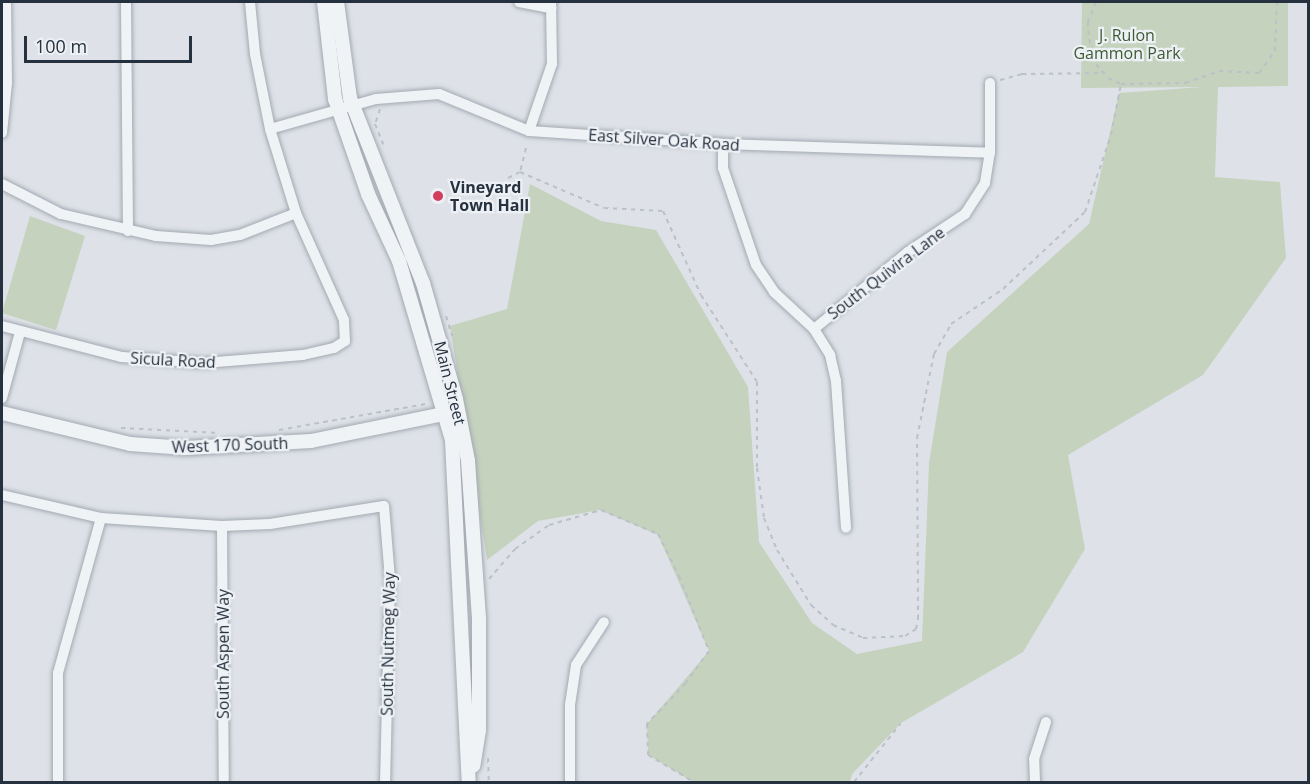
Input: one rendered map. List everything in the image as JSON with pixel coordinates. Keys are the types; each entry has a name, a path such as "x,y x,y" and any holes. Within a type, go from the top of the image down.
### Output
{"street":[{"path":"2,133 7,83 6,2"},
{"path":"126,2 128,231"},
{"path":"2,184 61,214 128,231 211,240 240,235 296,213 270,129 250,2"},
{"name":"Main Street","path":"324,2 346,108 368,194 399,261 452,413 469,781"},
{"name":"Main Street","path":"337,2 346,108"},
{"path":"519,2 551,5 552,64 529,131"},
{"name":"South Quivira Lane","path":"814,329 908,252 965,214 985,183 990,153 990,82"},
{"name":"East Silver Oak Road","path":"270,129 411,93 439,94 529,131 723,144 990,153"},
{"path":"723,144 723,168 756,265 774,292 814,329 830,355 836,381 846,528"},
{"name":"Sicula Road","path":"2,326 122,357 204,363 303,355 334,348 345,341 344,320 296,213"},
{"path":"2,398 20,332"},
{"name":"West 170 South","path":"2,413 130,444 186,448 311,441 452,413"},
{"path":"2,495 101,519 222,526"},
{"name":"South Nutmeg Way","path":"222,526 270,524 384,506 390,579 385,783"},
{"path":"58,783 58,673 101,519"},
{"name":"South Aspen Way","path":"222,526 224,783"},
{"path":"570,783 570,705 576,664 604,622"},
{"path":"1035,783 1034,759 1046,722"}],"path":[{"path":"1096,2 1088,22 1089,39 1096,64 1104,73 1121,84 1185,83 1219,71 1259,73 1275,51 1277,2"},
{"path":"990,82 1022,74 1104,73"},
{"path":"508,178 520,172"},
{"path":"275,431 430,403"},
{"path":"114,427 168,433 225,433"},
{"path":"489,579 515,549 549,525 601,510 658,534 709,651 686,683 647,724 648,755 694,783"},
{"path":"854,783 901,723"}],"green space":[{"name":"J. Rulon Gammon Park","path":"1082,2 1288,2 1288,86 1218,87 1215,177 1280,182 1286,258 1203,375 1068,455 1085,549 1023,652 901,723 852,774 850,782 693,782 648,755 647,724 709,651 658,535 600,510 538,521 487,560 450,326 507,309 530,184 601,221 656,230 748,387 759,542 812,623 857,654 922,641 929,463 947,352 1089,224 1119,93 1202,87 1081,88"},
{"path":"30,216 85,236 56,330 2,313"}],"place":[{"name":"Vineyard Town Hall","path":"438,196"}]}
